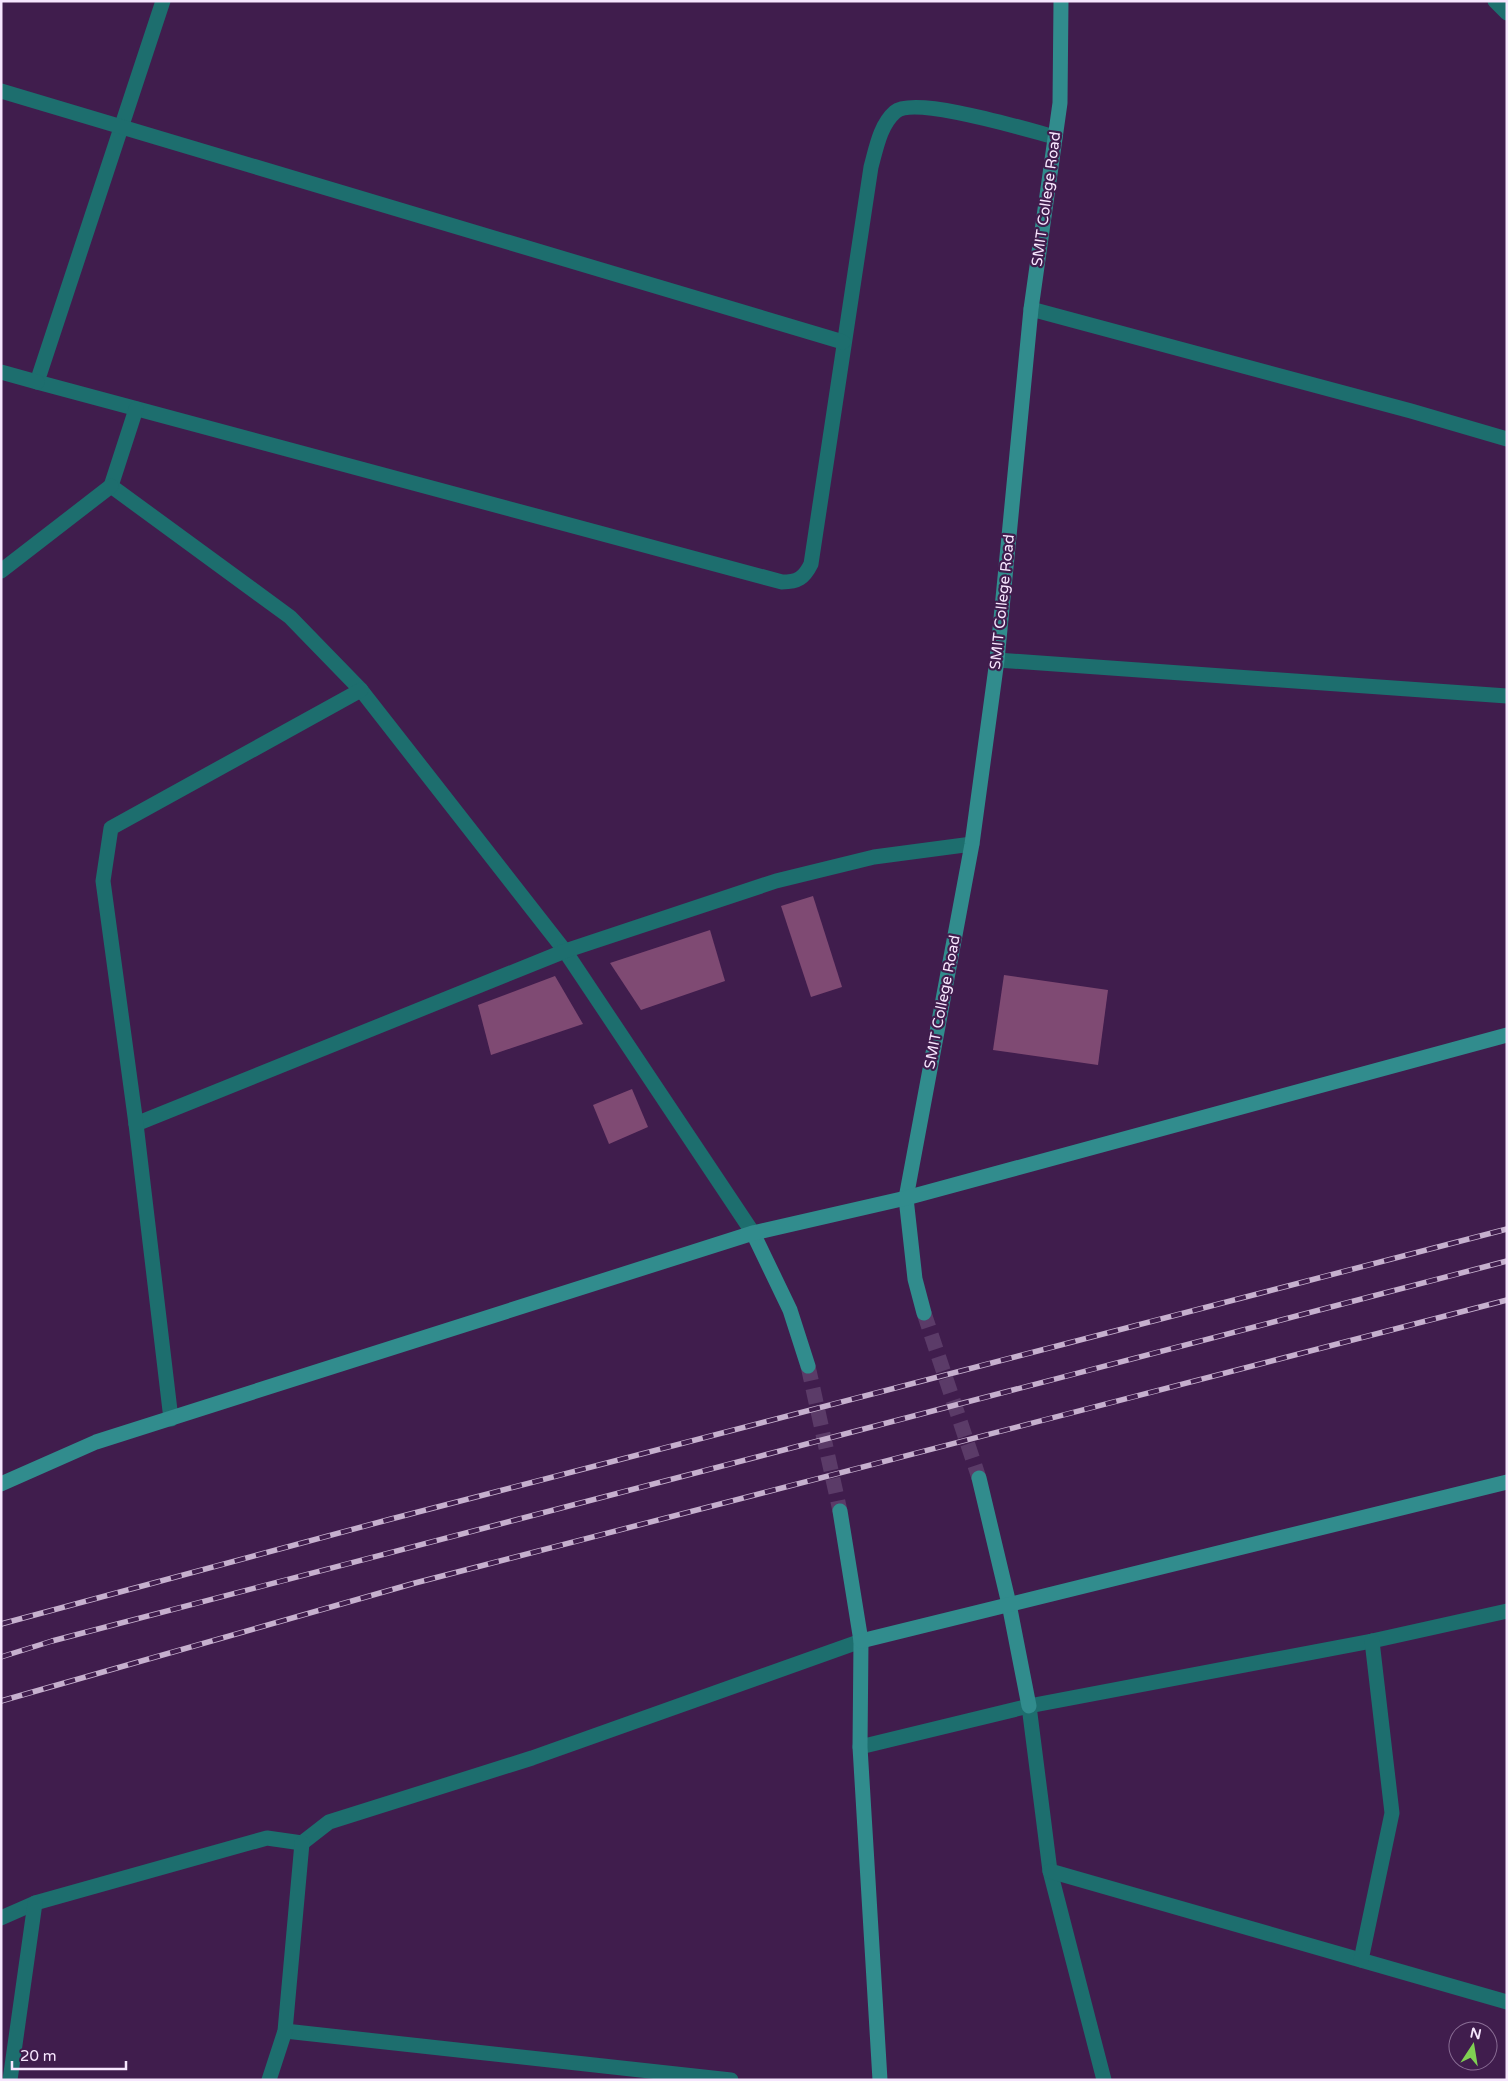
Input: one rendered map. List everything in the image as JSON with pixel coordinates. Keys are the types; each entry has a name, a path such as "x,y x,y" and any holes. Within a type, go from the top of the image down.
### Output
{"main road":[{"name":"SMIT College Road","path":"924,1313 915,1279 906,1198 972,844 996,660 1031,309 1060,103 1061,1"},
{"path":"1,1484 96,1442 753,1233 906,1198 1507,1035"},
{"path":"753,1233 790,1310 808,1366"},
{"path":"979,1478 1010,1604 1029,1706"},
{"path":"861,1641 1507,1482"},
{"path":"840,1511 861,1641 860,1747 880,2080"}],"street":[{"path":"37,382 163,1"},
{"path":"1495,1 1507,13"},
{"path":"1,91 843,342"},
{"path":"1,372 771,580 796,582 806,575 811,564 843,342 871,167 880,134 896,111 911,106 948,110 1055,137"},
{"path":"1031,309 1401,408 1507,439"},
{"path":"1,571 111,486 136,409"},
{"path":"111,486 290,617 361,690 565,951 753,1233"},
{"path":"996,660 1507,696"},
{"path":"171,1419 136,1124 103,881 111,828 361,690"},
{"path":"136,1124 565,951 776,881 874,857 972,844"},
{"path":"860,1747 1029,1706 1372,1641 1507,1611"},
{"path":"1,1918 35,1904 267,1838 302,1842 329,1822 532,1758 861,1641"},
{"path":"1361,1960 1392,1813 1372,1641"},
{"path":"1029,1706 1050,1871 1104,2080"},
{"path":"269,2080 285,2031 302,1842"},
{"path":"1050,1871 1507,2002"},
{"path":"10,2080 35,1904"},
{"path":"285,2031 731,2080"}],"building":[{"path":"813,896 842,987 811,997 781,906"},
{"path":"710,930 725,981 641,1010 610,963"},
{"path":"1004,975 1108,990 1098,1065 993,1050"},
{"path":"555,976 583,1024 491,1055 478,1005"},
{"path":"632,1089 648,1127 609,1144 593,1105"}],"tunnel":[{"path":"924,1313 979,1478"},
{"path":"808,1366 840,1511"}],"railway":[{"path":"1,1624 391,1519 1507,1229"},
{"path":"1,1657 52,1641 1507,1261"},
{"path":"1,1701 415,1583 1507,1300"}]}
